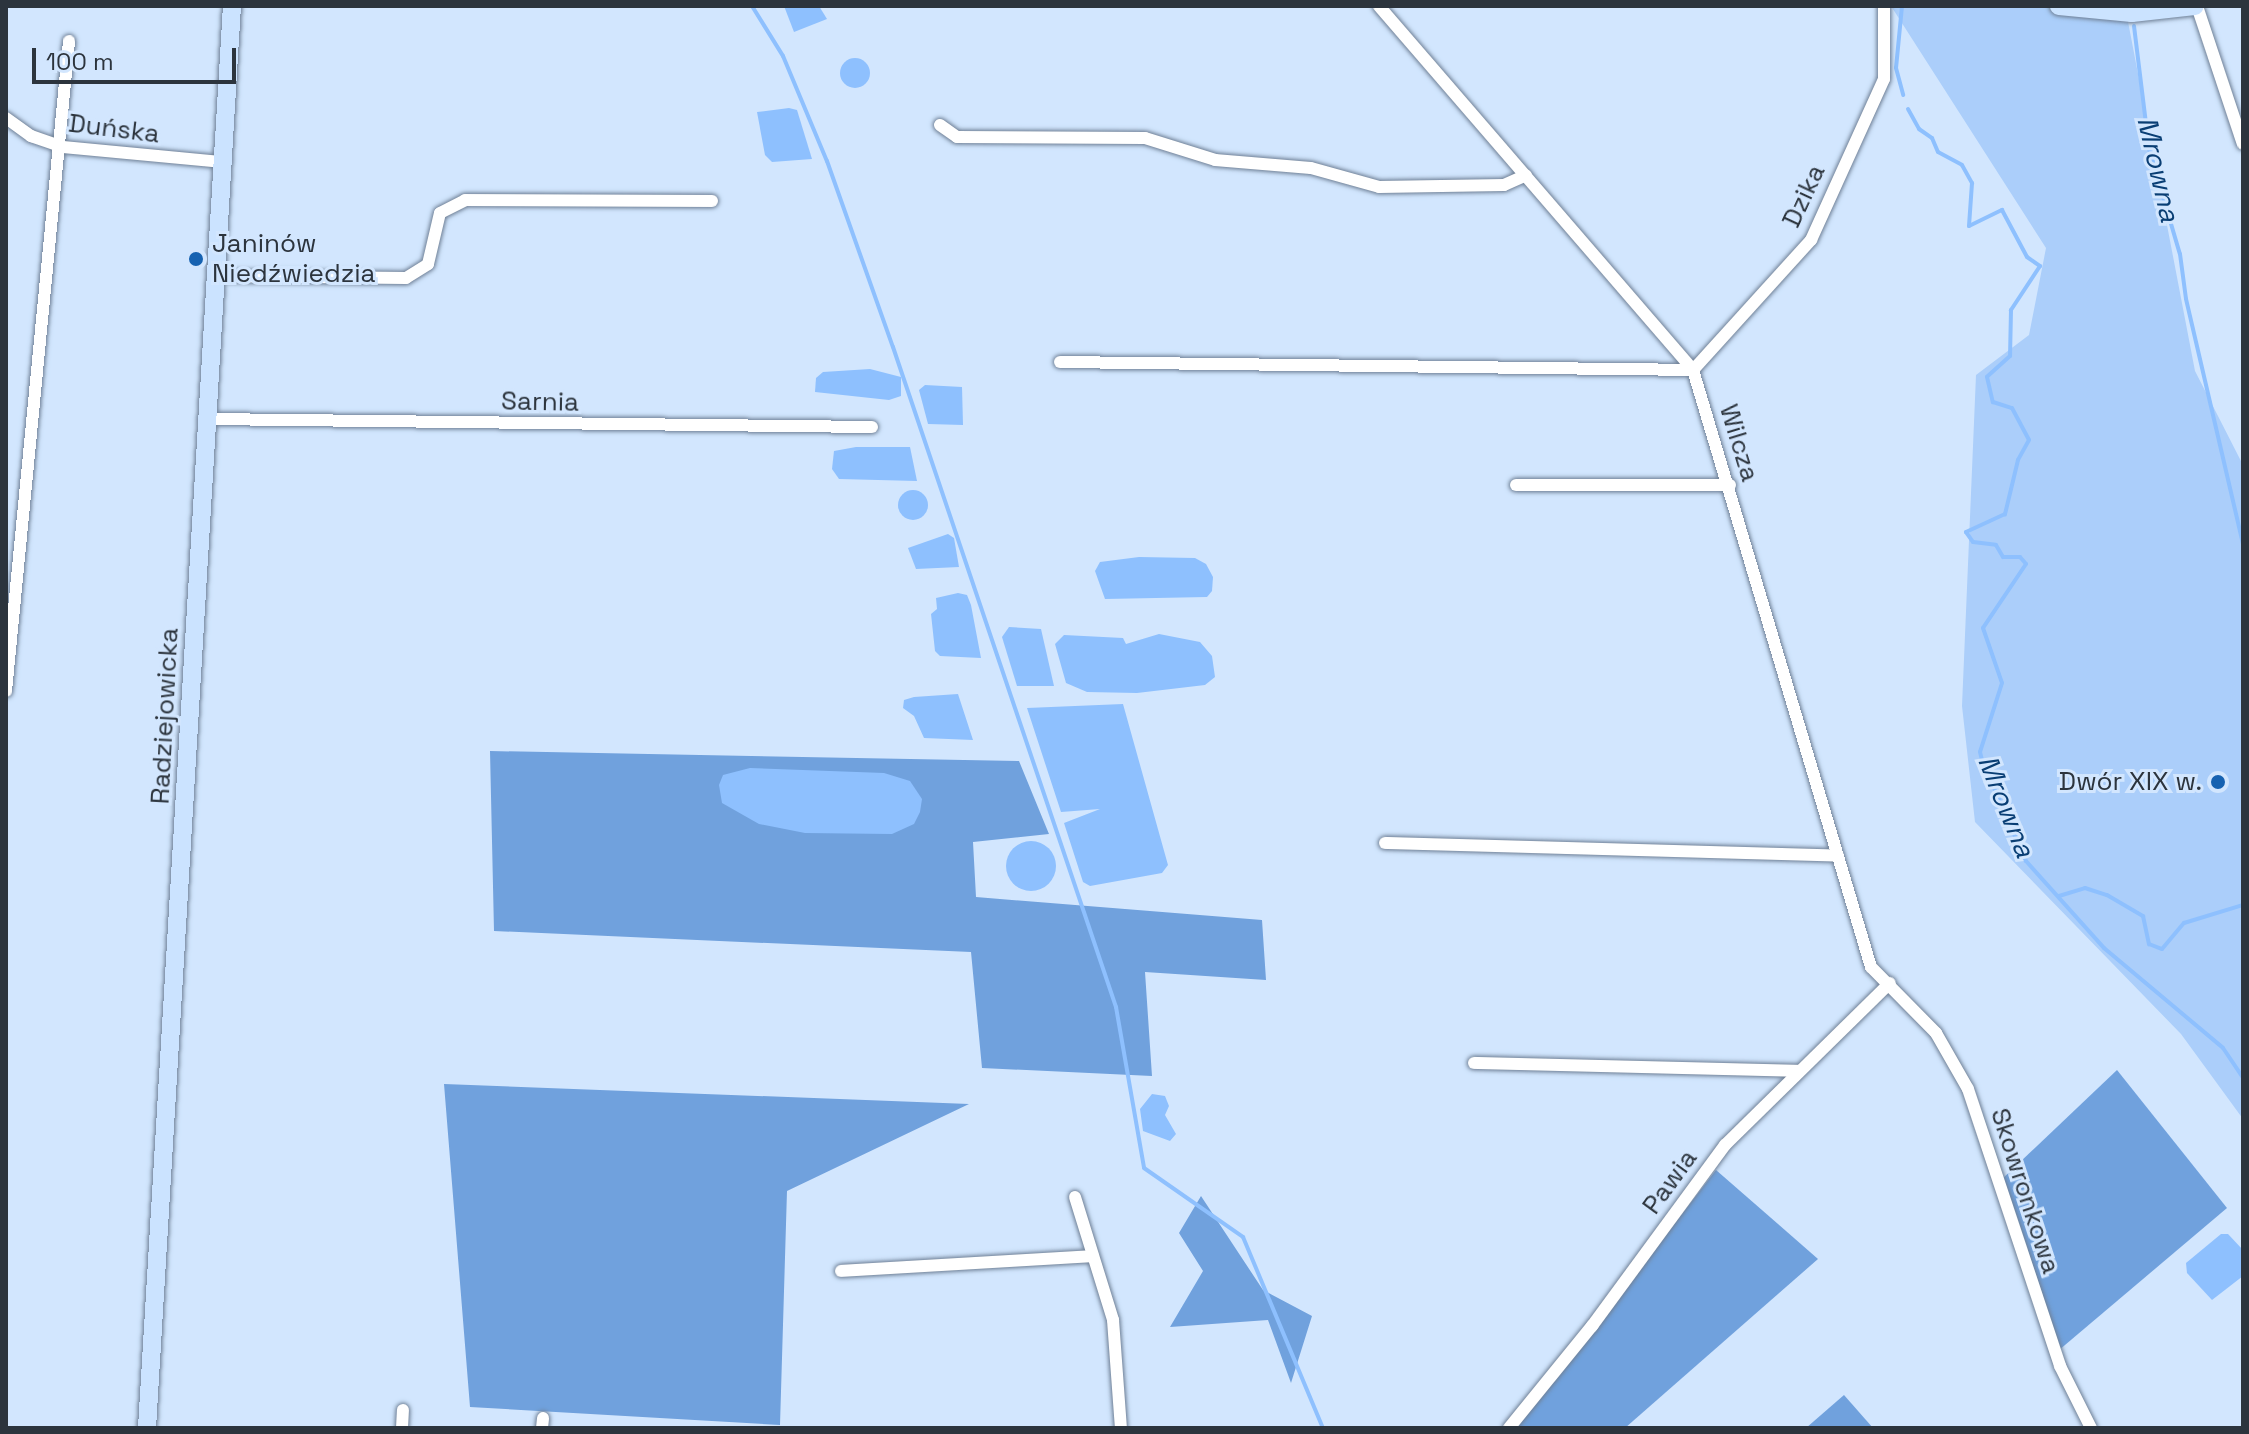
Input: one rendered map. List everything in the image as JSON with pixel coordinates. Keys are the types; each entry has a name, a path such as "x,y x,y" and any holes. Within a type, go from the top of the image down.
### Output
{"main road":[{"name":"Radziejowicka","path":"147,1428 232,6"},
{"path":"2059,6 2132,13 2196,6"}],"street":[{"name":"Wilcza","path":"1379,6 1693,370 1730,485 1871,967 1890,983"},
{"name":"Dzika","path":"1693,370 1811,240 1884,79 1884,6"},
{"path":"2196,6 2243,144"},
{"path":"6,691 63,147 69,41"},
{"name":"Duńska","path":"6,118 31,136 63,147 223,162"},
{"path":"940,125 957,137 1145,138 1215,160 1311,168 1379,187 1504,185 1526,175"},
{"path":"216,276 406,278 428,264 440,213 465,200 712,201"},
{"path":"1060,362 1693,370"},
{"name":"Sarnia","path":"208,419 872,427"},
{"path":"1516,485 1730,485"},
{"path":"1385,843 1838,856"},
{"name":"Pawia","path":"1509,1428 1592,1326 1725,1145 1890,983"},
{"name":"Skowronkowa","path":"1890,983 1936,1033 1968,1089 2060,1366 2091,1428"},
{"path":"1474,1063 1799,1071"},
{"path":"1075,1197 1113,1320 1121,1428"},
{"path":"841,1271 1093,1256"},
{"path":"402,1428 403,1410"}],"shaded area":[{"path":"784,6 819,6 827,19 794,32"},
{"path":"1891,6 2125,6 2195,371 2243,465 2243,1119 2181,1034 1975,822 1962,706 1976,375 2029,335 2046,248"},
{"path":"855,58 866,62 870,73 866,84 855,88 844,84 840,73 844,62"},
{"path":"797,110 812,159 772,162 765,155 757,112"},
{"path":"870,369 901,377 901,396 889,400 815,392 816,378 823,372"},
{"path":"925,385 962,387 963,425 928,424 919,390"},
{"path":"856,447 910,447 917,481 839,479 832,469 834,451"},
{"path":"913,490 924,494 928,505 924,516 913,520 902,516 898,505 902,494"},
{"path":"948,534 954,538 959,567 916,569 908,548"},
{"path":"1139,557 1195,558 1206,564 1213,577 1212,591 1207,597 1105,599 1095,571 1100,562"},
{"path":"958,593 967,595 971,605 981,658 940,656 935,651 931,614 937,609 936,598"},
{"path":"1009,627 1041,629 1054,686 1017,686 1002,637"},
{"path":"1159,634 1200,642 1212,656 1215,677 1205,685 1137,693 1087,692 1066,683 1055,644 1064,635 1123,638 1126,644"},
{"path":"958,694 973,740 924,738 914,716 903,708 904,700 914,697"},
{"path":"1123,704 1168,865 1162,873 1090,886 1083,882 1064,823 1100,809 1061,812 1027,708"},
{"path":"490,751 1019,761 1049,834 973,842 976,897 1262,920 1266,980 1145,972 1152,1076 982,1068 971,952 494,931"},
{"path":"750,768 884,773 910,781 922,799 920,812 914,824 892,834 805,833 759,824 722,803 719,785 723,775"},
{"path":"1031,841 1049,848 1056,866 1049,884 1031,891 1013,884 1006,866 1013,848"},
{"path":"2117,1070 2227,1208 2052,1356 2000,1181"},
{"path":"444,1084 969,1104 787,1191 780,1425 470,1407"},
{"path":"1152,1094 1165,1096 1169,1106 1165,1115 1176,1134 1170,1141 1143,1131 1140,1109"},
{"path":"1716,1170 1818,1259 1625,1428 1517,1428"},
{"path":"1201,1196 1263,1290 1312,1316 1291,1383 1268,1320 1170,1327 1203,1271 1179,1233"},
{"path":"2221,1234 2228,1234 2243,1250 2243,1276 2212,1300 2187,1273 2186,1263"},
{"path":"1844,1395 1873,1428 1806,1428"}],"waterway":[{"path":"752,6 783,56 827,161 1116,1007 1144,1168 1243,1237 1323,1428"},
{"name":"Mrowna","path":"1902,6 1896,68 1903,95"},
{"name":"Mrowna","path":"2134,26 2149,149 2180,254 2186,299 2243,544"},
{"name":"Mrowna","path":"1908,109 1919,129 1932,138 1938,152 1962,165 1972,183 1969,226 2002,210 2027,257 2040,266 2011,310 2010,356 1987,377 1993,402 2012,408 2029,440 2018,460 2005,514 1966,532 1973,542 1996,545 2003,557 2020,557 2026,564 1983,628 2002,683 1980,752 1982,760 2026,861 2104,948 2223,1048 2243,1078"},
{"name":"Mrowna","path":"2059,896 2085,888 2107,895 2143,916 2149,944 2162,949 2184,923 2243,905"}],"place":[{"name":"Janinów Niedźwiedzia","path":"196,259"},
{"name":"Dwór XIX w.","path":"2218,782"}]}
